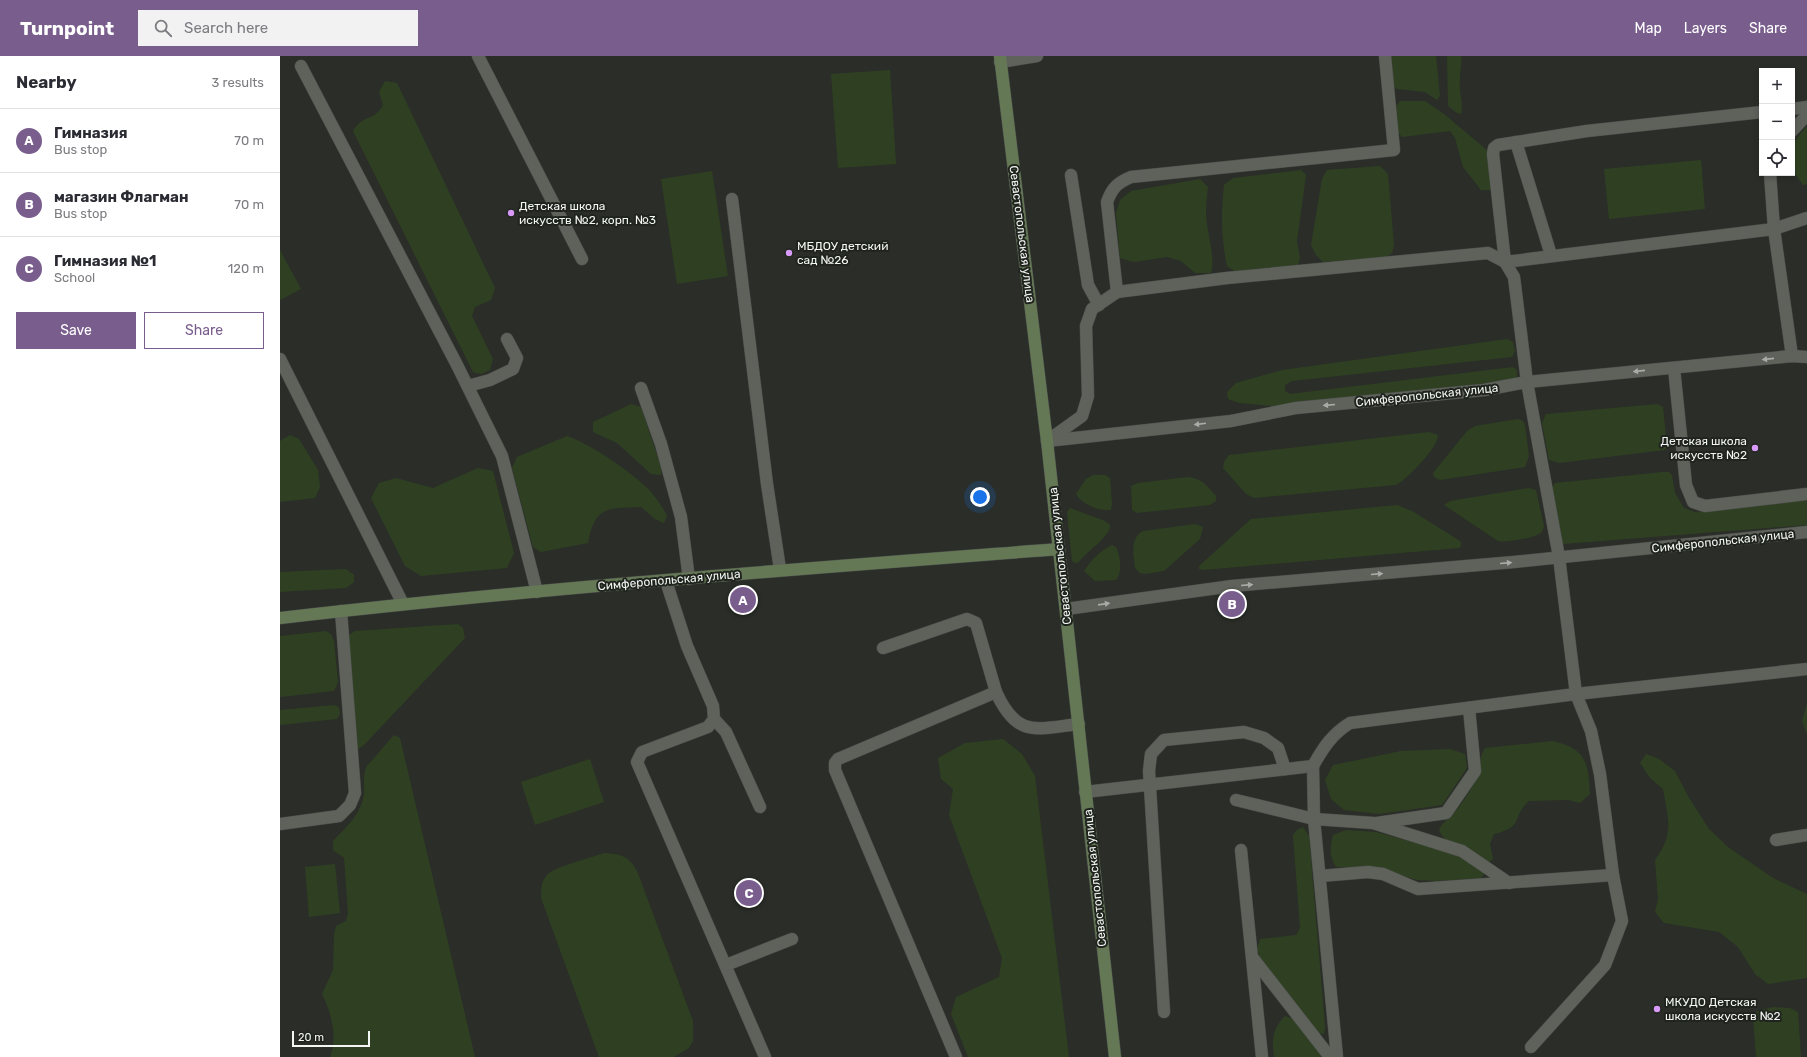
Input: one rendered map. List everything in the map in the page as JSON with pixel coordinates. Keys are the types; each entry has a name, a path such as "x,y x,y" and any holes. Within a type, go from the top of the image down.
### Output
{"main road":[{"name":"Севастопольская улица","path":"1000,59 1048,441 1058,549 1079,724 1085,792 1115,1057"},
{"name":"Симферопольская улица","path":"280,618 403,604 689,579 780,569 1058,549"}],"street":[{"path":"478,56 582,259"},
{"path":"1000,59 1038,56"},
{"path":"1117,292 1107,202 1111,191 1117,184 1131,177 1394,150 1385,56"},
{"path":"301,66 468,386 502,456 537,592"},
{"path":"1795,109 1807,107"},
{"path":"1531,1047 1605,965 1622,921 1613,875 1600,774 1591,731 1576,694 1559,557 1527,382 1514,277 1505,262 1494,148 1498,145 1587,131 1759,112"},
{"path":"1795,128 1807,115"},
{"path":"1516,142 1551,255"},
{"path":"1071,175 1088,285 1099,305"},
{"path":"1770,176 1774,229 1792,356"},
{"path":"732,199 767,484 780,569"},
{"path":"1048,441 1082,416 1088,396 1086,326 1092,310 1117,292 1227,278 1488,253 1505,262 1551,255 1774,229 1807,218"},
{"path":"468,386 490,380 513,369 517,358 507,339"},
{"name":"Симферопольская улица","path":"1048,441 1231,421 1296,408 1484,390 1527,382 1792,356 1807,357"},
{"path":"280,359 403,604"},
{"path":"1674,368 1686,485 1693,502 1705,506 1807,494"},
{"path":"641,388 661,444 681,517 689,579"},
{"name":"Симферопольская улица","path":"1066,610 1232,586 1559,557 1807,532"},
{"path":"666,581 686,646 713,706 714,719 726,732 760,808"},
{"path":"280,824 339,816 350,805 355,793 341,611"},
{"path":"883,648 967,619 976,623 996,692 1004,710 1013,721 1027,727 1040,728 1079,724"},
{"path":"1337,1057 1314,819 1313,766 1328,740 1339,730 1350,723 1576,694 1807,669"},
{"path":"956,1057 835,770 835,763 838,759 996,692"},
{"path":"1236,800 1314,819 1373,823 1446,813 1475,771 1469,708"},
{"path":"714,719 708,727 642,752 637,762 765,1057"},
{"path":"1164,1012 1149,771 1151,754 1164,740 1244,732 1264,738 1278,748 1286,768"},
{"path":"1085,792 1313,766"},
{"path":"1373,823 1462,851 1509,883"},
{"path":"1776,840 1807,835"},
{"path":"1241,850 1262,1057"},
{"path":"1320,876 1368,872 1383,874 1418,889 1613,875"},
{"path":"726,965 792,939"},
{"path":"1252,957 1330,1057"}],"green space":[{"path":"1390,56 1436,56 1440,96 1437,100 1425,92 1397,89 1392,85"},
{"path":"1447,56 1461,56 1461,114 1457,113 1448,106"},
{"path":"890,70 896,164 838,168 831,74"},
{"path":"385,81 397,83 495,288 491,300 475,307 472,316 493,359 490,370 481,374 473,372 353,131 361,122 376,114 380,110 383,105 379,92"},
{"path":"1400,101 1425,101 1444,114 1488,151 1493,184 1490,190 1481,190 1463,167 1455,138 1450,131 1402,137 1398,132 1396,106"},
{"path":"1807,126 1807,184 1803,185 1795,174 1796,139"},
{"path":"1701,160 1705,209 1609,219 1604,169"},
{"path":"1380,166 1388,174 1394,245 1392,253 1386,257 1323,262 1316,255 1311,245 1322,179 1327,170"},
{"path":"1301,170 1306,175 1297,241 1300,258 1298,265 1234,271 1227,266 1222,226 1224,185 1233,178"},
{"path":"712,171 728,276 677,284 661,179"},
{"path":"1200,179 1208,187 1206,219 1212,252 1211,273 1195,273 1181,261 1167,257 1134,262 1120,258 1116,213 1120,200 1131,191"},
{"path":"280,250 301,289 280,300"},
{"path":"1507,339 1513,342 1515,351 1512,357 1292,381 1285,385 1285,391 1290,394 1513,367 1517,370 1517,377 1513,380 1281,407 1240,403 1228,399 1227,392 1236,383 1282,370"},
{"path":"631,404 641,407 661,467 661,475 651,474 617,443 593,432 593,422"},
{"path":"1657,404 1663,407 1667,447 1665,450 1559,463 1549,460 1542,423 1546,414"},
{"path":"1518,419 1523,421 1525,425 1529,456 1525,467 1440,480 1434,477 1433,473 1467,431 1475,426"},
{"path":"1429,432 1438,435 1437,441 1421,463 1396,485 1254,498 1246,494 1223,468 1224,462 1229,455"},
{"path":"290,435 299,439 318,470 320,487 315,498 280,502 280,441"},
{"path":"567,436 599,452 623,468 644,485 655,497 667,515 664,523 655,519 641,507 611,509 604,512 594,522 588,543 541,552 533,547 512,468 517,457"},
{"path":"478,468 493,471 514,553 507,568 421,576 405,566 371,498 379,483 396,478 433,488"},
{"path":"1669,472 1672,475 1675,493 1684,508 1695,512 1807,499 1807,525 1563,544 1552,487 1555,483"},
{"path":"1093,475 1105,475 1110,478 1111,510 1091,506 1079,498 1076,494 1086,479"},
{"path":"1188,477 1201,481 1216,496 1216,501 1210,505 1137,513 1132,510 1131,486 1138,483"},
{"path":"1529,488 1536,490 1544,526 1543,530 1536,536 1498,541 1444,505 1450,501"},
{"path":"1397,505 1412,511 1457,539 1461,542 1461,546 1459,548 1203,570 1199,569 1199,566 1251,519"},
{"path":"1070,508 1105,521 1110,525 1107,534 1079,562 1075,563 1072,561 1067,512"},
{"path":"1195,524 1203,527 1200,539 1164,571 1146,574 1140,573 1135,568 1133,553 1134,543 1139,534 1143,531"},
{"path":"1112,545 1116,547 1119,555 1120,573 1116,580 1095,581 1084,571 1096,556"},
{"path":"346,569 354,575 354,582 346,588 280,592 280,572"},
{"path":"458,624 463,628 465,638 363,746 358,749 355,744 347,641 349,635 355,631"},
{"path":"326,631 331,634 334,641 338,682 334,691 280,697 280,636"},
{"path":"1807,703 1807,734 1802,721"},
{"path":"335,705 339,708 340,714 337,719 280,725 280,710"},
{"path":"394,735 400,738 475,1057 330,1057 333,1041 331,1017 322,994 333,970 334,935 336,926 346,921 348,914 344,858 333,850 333,841 348,826 360,808 364,794 365,769"},
{"path":"1003,739 1022,754 1035,776 1069,1057 968,1057 951,1014 956,997 999,977 1002,958 949,815 953,789 941,779 938,758 965,743"},
{"path":"1553,741 1573,748 1584,759 1588,774 1590,794 1580,803 1568,800 1529,801 1523,807 1514,825 1504,831 1494,834 1490,844 1493,859 1489,862 1481,859 1468,848 1450,842 1443,837 1439,830 1461,804 1474,785 1479,772 1481,757 1485,748"},
{"path":"1450,749 1465,754 1467,768 1442,805 1379,814 1344,810 1331,799 1325,780 1333,765 1401,751"},
{"path":"1646,754 1659,759 1675,771 1688,796 1709,829 1728,847 1773,878 1807,894 1807,978 1768,984 1755,974 1738,947 1719,932 1664,923 1655,912 1658,899 1655,860 1668,834 1668,818 1663,789 1650,778 1640,763"},
{"path":"590,759 604,802 535,825 521,782"},
{"path":"1303,827 1309,836 1325,1026 1324,1034 1317,1033 1261,961 1257,949 1260,939 1296,935 1300,928 1293,835 1297,830"},
{"path":"1346,830 1376,832 1455,854 1480,867 1485,873 1481,878 1437,881 1417,880 1374,867 1336,867 1332,859 1331,851 1333,835"},
{"path":"604,853 620,855 628,859 637,871 693,1021 693,1041 689,1048 674,1057 599,1057 541,898 541,888 543,882 546,876 552,871"},
{"path":"335,864 340,913 309,917 305,867"},
{"path":"1773,1007 1790,1008 1798,1012 1801,1057 1756,1057 1753,1018 1757,1011"},
{"path":"1285,1016 1296,1020 1323,1057 1274,1057 1273,1039 1275,1030"}],"place":[{"name":"Детская школа искусств №2, корп. №3","path":"511,213"},
{"name":"МБДОУ детский сад №26","path":"789,253"},
{"name":"Детская школа искусств №2","path":"1755,448"},
{"name":"Гимназия","path":"743,600"},
{"name":"магазин Флагман","path":"1232,604"},
{"name":"Гимназия №1","path":"749,893"},
{"name":"МКУДО Детская школа искусств №2","path":"1657,1009"}]}
